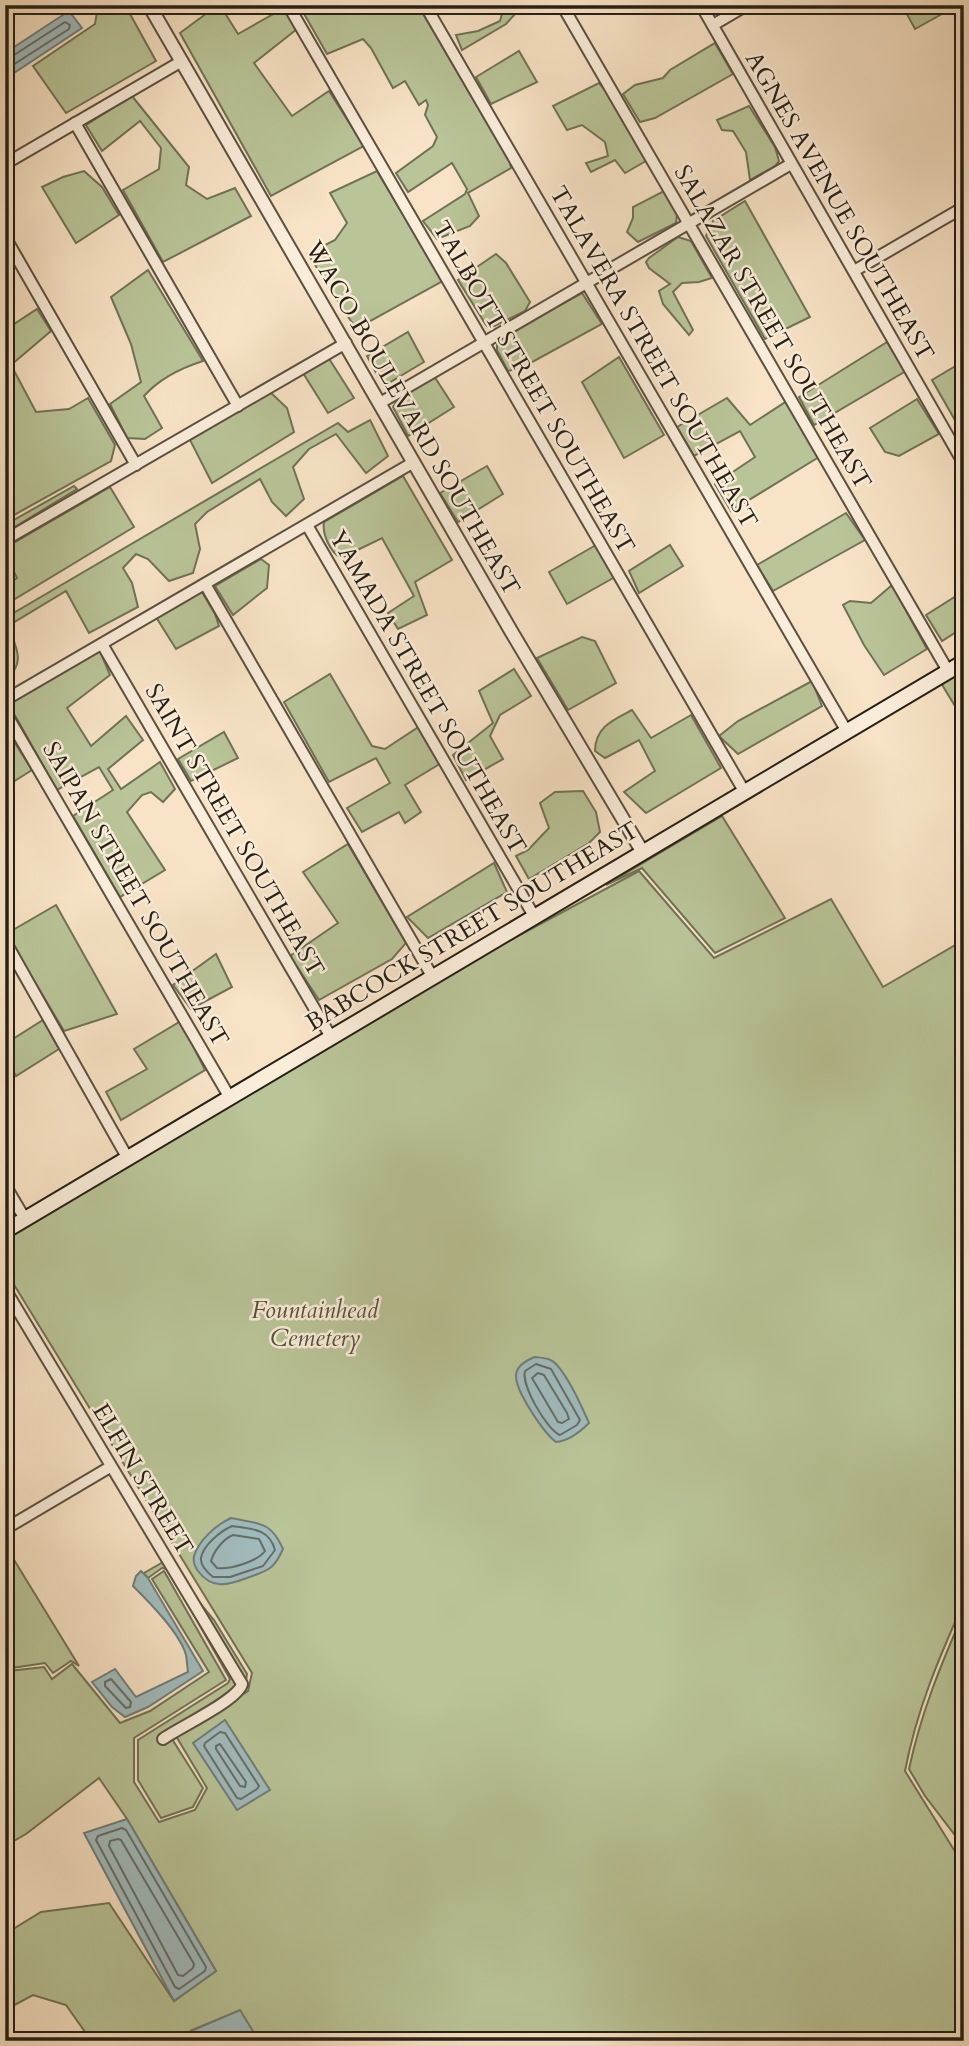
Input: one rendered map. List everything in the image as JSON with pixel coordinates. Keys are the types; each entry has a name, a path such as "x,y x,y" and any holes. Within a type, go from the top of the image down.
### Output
{"main road":[{"name":"BABCOCK STREET SOUTHEAST","path":"5,1231 964,662"}],"street":[{"name":"WACO BOULEVARD SOUTHEAST","path":"149,5 511,631 642,851"},
{"name":"TALBOTT STREET SOUTHEAST","path":"288,5 744,791"},
{"name":"TALAVERA STREET SOUTHEAST","path":"425,5 846,730"},
{"name":"SALAZAR STREET SOUTHEAST","path":"562,5 948,671"},
{"name":"AGNES AVENUE SOUTHEAST","path":"701,5 964,464"},
{"path":"713,24 747,5"},
{"path":"5,164 182,61"},
{"path":"75,123 238,406"},
{"path":"380,403 791,164"},
{"path":"854,271 964,207"},
{"path":"5,237 136,465"},
{"path":"5,540 345,343"},
{"path":"5,700 414,462"},
{"name":"YAMADA STREET SOUTHEAST","path":"307,525 534,916"},
{"path":"205,584 432,976"},
{"name":"SAINT STREET SOUTHEAST","path":"102,644 331,1037"},
{"name":"SAIPAN STREET SOUTHEAST","path":"5,712 230,1098"},
{"path":"5,941 127,1157"},
{"path":"5,1185 25,1219"},
{"name":"ELFIN STREET","path":"5,1289 243,1684 241,1690 227,1701 163,1739"},
{"path":"5,1529 110,1466"}],"green space":[{"path":"125,5 156,61 66,113 33,66 95,24 98,6"},
{"path":"218,5 228,5 223,10 238,34 284,8 297,29 254,63 292,116 329,91 364,146 271,196 180,33"},
{"path":"299,5 418,5 510,162 511,168 468,193 479,216 470,226 437,239 423,221 465,194 467,189 452,163 408,192 396,173 433,146 437,137 425,115 428,105 426,100 419,105 405,81 393,88 371,48 363,39 327,54"},
{"path":"500,5 541,5 515,14 506,24 462,50 456,35 478,31 500,21 503,10"},
{"path":"902,5 958,5 915,29"},
{"path":"715,43 733,74 655,118 640,122 623,94 635,85 663,78 670,70"},
{"path":"519,51 537,82 491,104 476,77"},
{"path":"599,83 646,161 625,173 615,160 591,172 586,163 608,156 605,142 582,125 567,130 553,106"},
{"path":"132,96 189,167 186,185 207,199 235,188 251,216 163,262 123,190 159,169 161,148 140,121 102,151 86,125"},
{"path":"749,106 775,147 779,161 750,180 746,152 733,131 722,130 717,120"},
{"path":"84,171 102,187 119,215 76,243 42,187"},
{"path":"377,171 443,281 356,329 308,254 335,240 347,223 330,193"},
{"path":"664,191 677,214 676,223 638,242 627,232 633,218 633,207"},
{"path":"745,201 810,317 765,339 706,236 713,221"},
{"path":"678,237 691,241 712,278 682,283 673,292 693,330 689,335 663,304 659,291 670,284 649,268 646,262"},
{"path":"496,254 506,263 530,302 525,311 490,328 458,280"},
{"path":"148,270 203,361 171,374 144,396 162,428 145,439 127,438 110,404 141,382 131,344 111,297"},
{"path":"582,293 602,324 523,367 508,371 497,350 497,339"},
{"path":"37,309 51,331 11,365 36,412 69,409 88,398 115,445 111,461 5,520 5,330"},
{"path":"408,332 424,362 387,384 379,378 367,356"},
{"path":"887,342 906,371 814,425 799,397"},
{"path":"328,357 354,398 328,413 303,373"},
{"path":"619,357 664,435 624,458 582,382"},
{"path":"964,361 964,436 932,380"},
{"path":"434,376 454,407 408,436 393,407 400,395"},
{"path":"270,392 287,408 294,432 212,483 190,440"},
{"path":"727,398 750,425 787,401 819,457 731,511 715,484 755,457 740,431 694,456 677,427"},
{"path":"917,399 939,434 899,456 885,452 870,428"},
{"path":"370,420 388,456 366,473 336,434 309,449 293,467 304,499 286,516 272,502 260,479 207,512 195,524 200,549 193,573 169,581 148,559 136,554 123,568 132,583 138,607 89,633 66,591 8,626 18,661 12,674 5,680 5,618 338,423 348,432"},
{"path":"487,466 503,494 458,522 440,493"},
{"path":"403,476 452,560 415,582 427,615 398,629 388,613 414,596 382,538 341,558 330,547 324,522"},
{"path":"74,486 77,489 5,533 5,525"},
{"path":"110,487 134,527 5,605 5,587 17,578 5,554 5,548"},
{"path":"846,513 865,540 773,591 757,565"},
{"path":"596,545 615,577 567,604 549,572"},
{"path":"670,545 683,566 639,593 629,571"},
{"path":"261,559 269,565 267,588 233,615 215,586"},
{"path":"892,585 927,649 884,675 843,605 850,601 871,603"},
{"path":"964,591 964,627 942,641 926,615"},
{"path":"202,592 219,626 176,649 156,617"},
{"path":"582,637 595,641 616,683 568,710 537,658"},
{"path":"100,651 110,675 67,708 91,746 126,716 143,740 108,769 121,789 160,762 175,789 163,802 151,792 142,795 127,812 165,870 120,897 73,816 113,790 99,767 57,790 13,712 13,702"},
{"path":"514,669 531,696 500,715 490,736 503,759 466,780 453,755 493,723 479,691"},
{"path":"964,669 964,721 941,683"},
{"path":"330,674 372,746 385,749 420,726 443,762 405,785 421,812 405,823 399,812 362,832 347,808 390,783 376,758 329,782 284,702"},
{"path":"812,681 822,706 738,754 719,736 738,721"},
{"path":"632,710 651,738 691,715 721,768 646,813 624,792 655,771 639,740 605,758 595,751 598,736 606,725"},
{"path":"5,727 32,770 5,787"},
{"path":"224,732 238,758 191,781 178,759"},
{"path":"583,791 596,812 600,832 589,843 529,879 516,856 528,850 549,828 540,803 555,792"},
{"path":"722,816 785,918 715,953 642,868 606,885"},
{"path":"348,844 406,943 392,959 319,1000 290,956 338,923 303,872"},
{"path":"494,863 507,892 428,938 407,917"},
{"name":"Fountainhead Cemetery","path":"639,871 714,958 831,899 883,987 964,940 964,1602 929,1685 905,1771 964,1866 964,2041 259,2041 239,2011 192,2030 197,2041 89,2041 66,2005 33,1995 5,2010 5,1934 41,1912 109,1903 174,2001 216,1971 127,1819 99,1778 26,1834 5,1846 5,1674 9,1671 44,1667 52,1679 72,1664 120,1723 150,1711 209,1672 152,1579 164,1571 226,1680 134,1738 134,1782 159,1822 195,1810 207,1788 176,1736 248,1691 252,1673 5,1270 5,1239 432,982"},
{"path":"56,905 117,1014 64,1031 6,934"},
{"path":"216,954 232,987 191,1009 173,985"},
{"path":"43,1020 59,1049 16,1076 5,1058 5,1044"},
{"path":"181,1021 205,1070 121,1120 106,1092 147,1069 134,1049"},
{"path":"8,1550 79,1666 71,1661 53,1673 45,1663 5,1669 5,1551"},
{"path":"165,1561 214,1620 247,1674 245,1689 172,1739 203,1788 193,1807 161,1818 138,1780 138,1740 228,1683 230,1679 168,1569 162,1568 148,1578 144,1573"},
{"path":"964,1612 964,1847 925,1796 909,1769 932,1689"}],"water":[{"path":"69,11 82,28 5,79 5,53"},
{"path":"535,1357 552,1361 561,1370 589,1423 565,1440 556,1442 531,1411 520,1391 516,1375 518,1368"},
{"path":"231,1518 269,1528 283,1549 273,1566 265,1571 233,1583 215,1583 198,1571 194,1556 209,1534"},
{"path":"141,1571 148,1578 203,1671 148,1707 125,1717 112,1707 92,1682 115,1669 136,1697 188,1672 183,1646 163,1618 133,1586"},
{"path":"225,1720 270,1790 237,1810 193,1743"},
{"path":"127,1819 216,1971 174,2001 84,1833"},
{"path":"240,2010 259,2041 197,2041 191,2031"}]}
